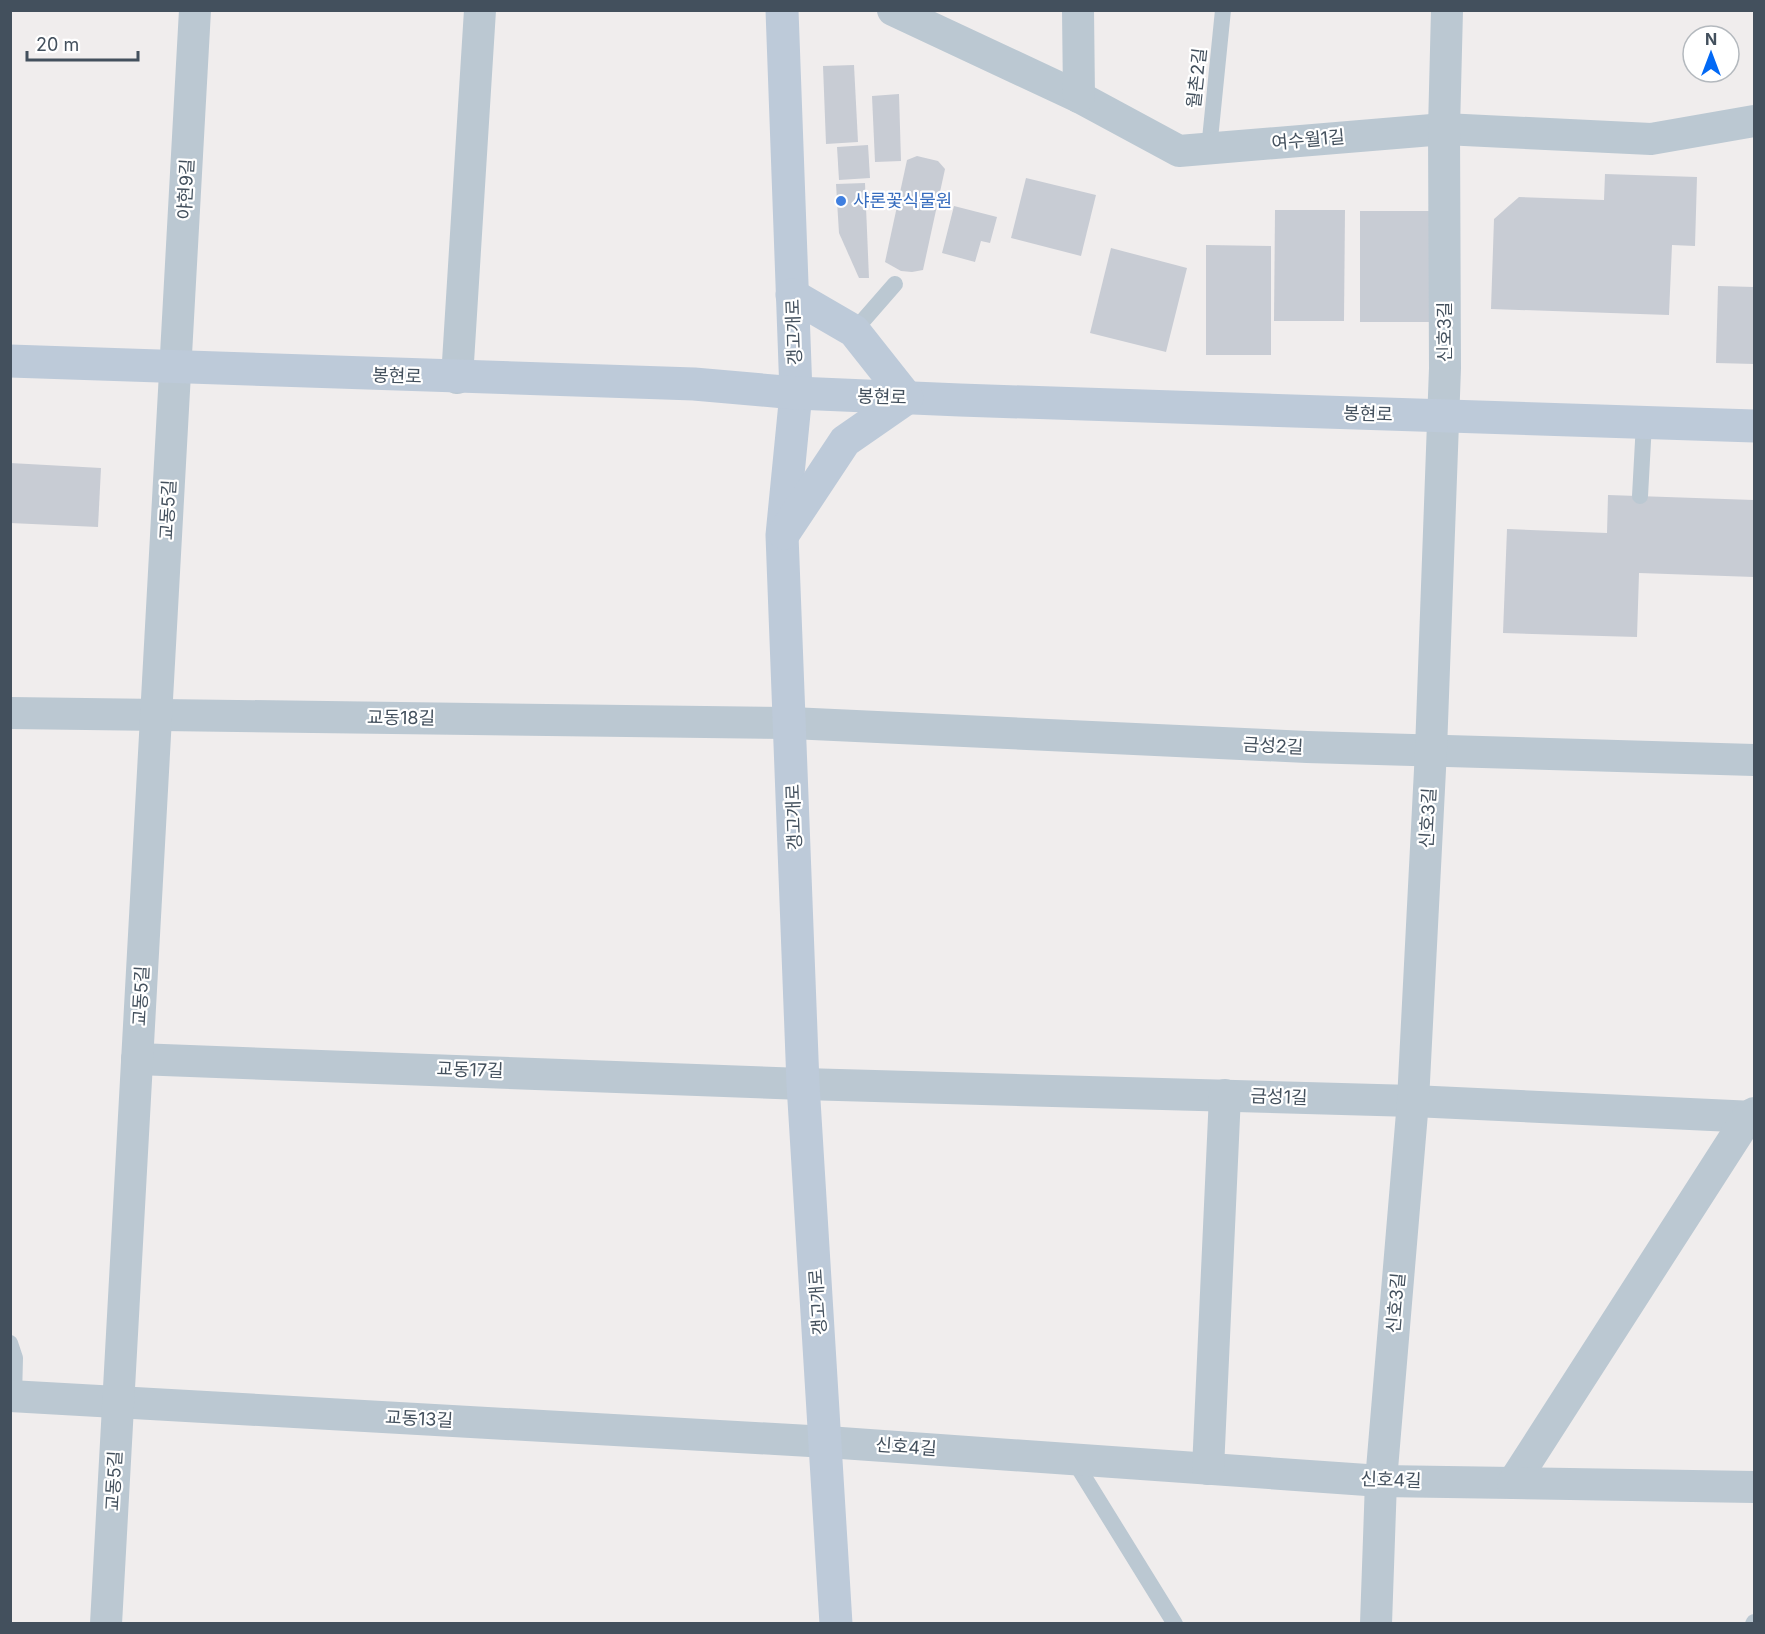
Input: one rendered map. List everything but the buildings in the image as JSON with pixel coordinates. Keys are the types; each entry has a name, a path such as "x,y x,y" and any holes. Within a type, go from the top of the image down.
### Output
{"street":[{"name":"야현9길","path":"176,368 195,10"},
{"path":"457,378 480,10"},
{"name":"갱고개로","path":"782,10 796,393 782,535 803,1083 837,1623"},
{"name":"여수월1길","path":"893,10 1079,97 1179,151 1444,129 1651,139 1755,121"},
{"path":"1078,10 1079,97"},
{"name":"신호3길","path":"1376,1623 1381,1481 1413,1101 1431,750 1444,417 1444,129 1447,10"},
{"path":"782,535 845,441 907,398 854,331 792,295"},
{"name":"봉현로","path":"10,361 457,378 694,384 796,393 907,398 1755,426"},
{"name":"교동5길","path":"106,1623 176,368"},
{"name":"교동18길","path":"10,713 791,723"},
{"name":"금성2길","path":"791,723 1307,747 1755,760"},
{"name":"교동17길","path":"137,1059 803,1083"},
{"name":"금성1길","path":"803,1083 1413,1101 1752,1116"},
{"path":"1208,1469 1225,1095"},
{"path":"1513,1484 1752,1116"},
{"name":"교동13길","path":"12,1396 827,1442"},
{"name":"신호4길","path":"827,1442 1381,1481 1755,1487"}],"lane":[{"name":"월촌2길","path":"1209,149 1223,10"},
{"path":"854,331 895,284"},
{"path":"1640,496 1644,423"},
{"path":"10,1343 15,1358 12,1396"},
{"path":"1073,1459 1175,1623"}],"place":[{"name":"샤론꽃식물원","path":"841,201"}]}
